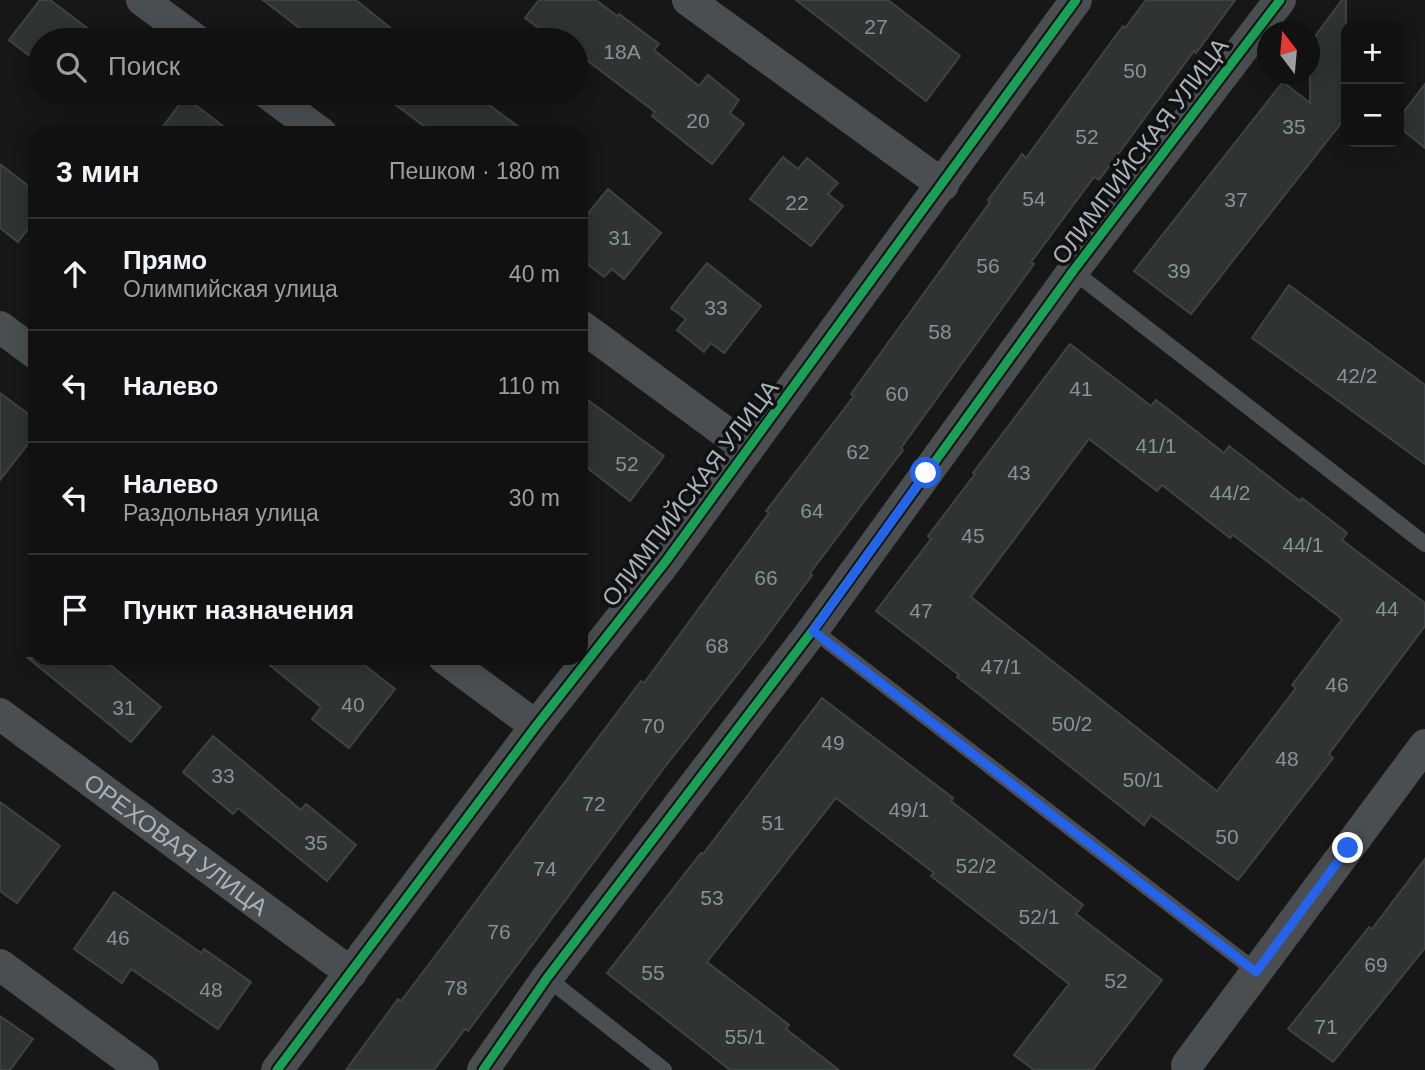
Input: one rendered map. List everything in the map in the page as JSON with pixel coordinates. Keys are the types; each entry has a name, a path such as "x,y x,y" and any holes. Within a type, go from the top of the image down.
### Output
{"street":[{"path":"142,0 180,28"},
{"path":"688,0 943,185"},
{"name":"ОЛИМПИЙСКАЯ УЛИЦА","path":"588,660 666,561 1076,0"},
{"name":"ОЛИМПИЙСКАЯ УЛИЦА","path":"483,1070 547,978 813,631 1073,271 1280,0"},
{"path":"283,105 312,126"},
{"path":"0,327 28,349"},
{"path":"588,331 748,449"},
{"path":"453,665 536,726"},
{"name":"ОЛИМПИЙСКАЯ УЛИЦА","path":"277,1070 584,665"},
{"name":"ОРЕХОВАЯ УЛИЦА","path":"0,714 352,973"},
{"path":"1186,1068 1425,745"},
{"path":"0,965 143,1070"}],"lane":[{"path":"1073,271 1425,544"},
{"path":"813,631 1256,972"},
{"path":"547,978 664,1070"}],"building":[{"path":"40,0 50,0 87,28 28,28 28,55 9,40"},
{"path":"263,0 356,0 390,28 299,28"},
{"path":"539,0 596,0 659,44 654,50 699,86 708,75 739,100 730,113 744,124 712,164 652,116 655,112 588,61 588,28 539,28 525,18"},
{"path":"796,0 888,0 960,56 926,101"},
{"path":"1146,0 1235,0 1099,180 1094,177 1031,262 1034,264 901,448 903,450 810,573 812,575 468,1031 465,1029 434,1070 346,1070 398,999 401,1001 445,943 641,681 644,683 769,513 766,511 854,396 851,394 1022,154 1026,158 1123,26 1125,28"},
{"path":"1342,0 1346,0 1346,21 1341,21 1341,123 1191,314 1134,271 1281,84 1286,84 1310,103 1310,84 1320,84 1320,30"},
{"path":"1425,84 1425,148 1404,131 1404,111"},
{"path":"179,105 195,105 223,126 163,126"},
{"path":"396,105 489,105 518,126 424,126"},
{"path":"783,157 798,169 807,158 838,183 828,194 843,206 811,246 750,199"},
{"path":"0,164 28,186 28,229 18,242 0,228"},
{"path":"608,189 661,233 624,279 612,269 604,277 588,264 588,213"},
{"path":"707,263 761,306 724,353 711,343 704,352 677,330 686,319 671,308"},
{"path":"1289,285 1425,385 1425,464 1252,338"},
{"path":"1070,344 1151,406 1156,400 1224,453 1229,446 1300,501 1302,498 1347,533 1342,540 1425,603 1425,626 1329,754 1333,758 1238,880 1151,815 1144,825 876,611 931,539 928,536 975,474 973,473","holes":["1089,439 1157,491 1162,485 1230,538 1233,535 1342,619 1292,685 1296,688 1217,791 971,597"]},
{"path":"0,393 28,414 28,444 0,480"},
{"path":"588,400 664,456 630,501 588,468"},
{"path":"37,665 110,665 161,707 131,742"},
{"path":"270,665 364,665 395,689 349,748 312,719 321,707"},
{"path":"822,698 953,798 951,801 1083,905 1076,914 1162,980 1093,1070 1034,1070 1014,1055 1069,984 931,876 934,873 836,798 707,962 789,1025 786,1029 839,1070 730,1070 607,973 701,853 703,854"},
{"path":"213,736 301,810 306,804 356,845 327,881 238,808 233,814 183,772"},
{"path":"0,802 60,846 17,903 0,891"},
{"path":"1425,859 1425,948 1333,1062 1288,1029 1369,927 1372,929"},
{"path":"114,892 201,953 204,949 251,982 218,1029 131,969 122,983 74,949"},
{"path":"0,1016 33,1039 10,1070 0,1070"}],"cycle path":[{"path":"588,660 666,561 1076,0"},
{"path":"483,1070 547,978 813,630 1073,271 1280,0"},
{"path":"277,1070 584,665"}],"route":[{"path":"926,473 813,631 1256,972 1348,848"}]}
